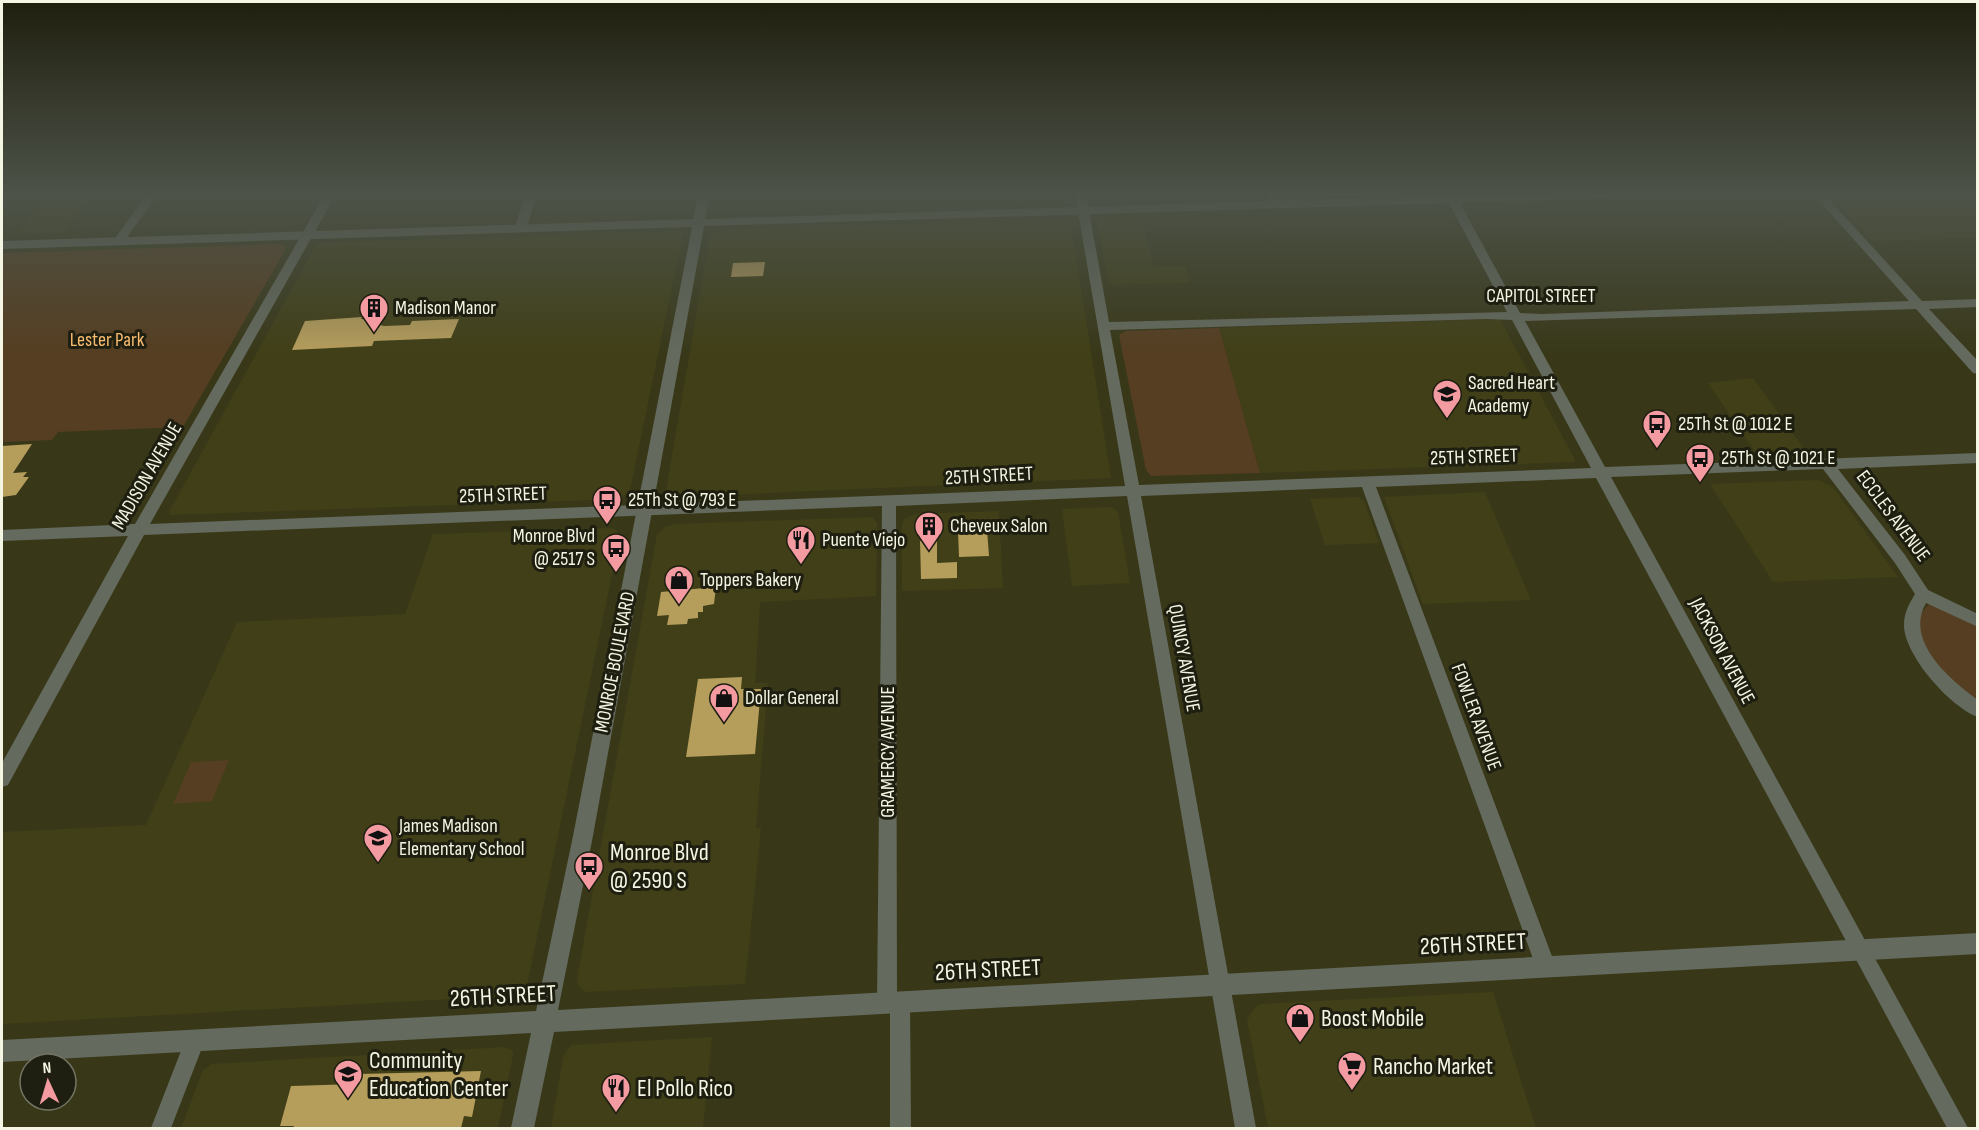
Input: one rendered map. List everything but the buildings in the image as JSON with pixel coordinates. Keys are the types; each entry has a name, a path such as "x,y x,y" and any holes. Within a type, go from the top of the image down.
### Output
{"street":[{"name":"MADISON AVENUE","path":"2,778 139,530 300,247"},
{"name":"MONROE BOULEVARD","path":"523,1128 580,848 694,247"},
{"name":"QUINCY AVENUE","path":"1089,247 1246,1128"},
{"name":"JACKSON AVENUE","path":"1478,247 1958,1128"},
{"path":"1865,247 1977,370"},
{"name":"CAPITOL STREET","path":"1103,326 1516,316 1542,318 1977,303"},
{"name":"25TH STREET","path":"2,535 1977,458"},
{"name":"ECCLES AVENUE","path":"1827,464 1900,559 1923,594 1977,621"},
{"name":"FOWLER AVENUE","path":"1367,482 1546,967"},
{"name":"GRAMERCY AVENUE","path":"889,501 894,1002 901,1128"},
{"name":"ECCLES AVENUE","path":"1923,594 1914,605 1911,614 1921,654 1947,686 1977,710"},
{"name":"26TH STREET","path":"2,1051 1977,943"},
{"path":"161,1128 195,1040"}],"shaded area":[{"path":"315,247 680,247 630,490 625,496 619,499 170,515 169,512"},
{"path":"708,247 1074,247 1111,478 679,497 666,490"},
{"path":"1102,247 1148,247 1153,267 1186,266 1190,283 1109,285"},
{"path":"1500,319 1575,460 1574,462 1260,473 1219,328"},
{"path":"1753,378 1807,453 1757,455 1708,383"},
{"path":"1818,480 1833,487 1898,577 1773,582 1710,484"},
{"path":"1485,492 1531,600 1423,604 1384,497"},
{"path":"1358,497 1364,501 1379,543 1325,545 1310,499"},
{"path":"1111,507 1118,512 1130,583 1072,586 1062,509"},
{"path":"999,511 1003,588 902,591 902,524 904,519 916,514"},
{"path":"872,517 877,523 876,596 760,602 755,683 768,683 756,828 761,829 745,984 585,992 579,987 577,979 657,534 665,527 675,524"},
{"path":"611,528 620,536 526,990 523,995 2,1024 2,832 146,825 237,622 405,614 433,534"},
{"path":"1493,992 1536,1128 1268,1128 1247,1020 1255,1007 1261,1004"},
{"path":"712,1037 703,1128 551,1128 563,1058 572,1045"},
{"name":"Community Education Center","path":"505,1047 513,1051 513,1055 498,1128 181,1128 203,1070 212,1064"}],"green space":[{"name":"Lester Park","path":"197,247 287,247 183,427 58,432 52,440 2,442 2,253"},
{"path":"1219,328 1260,473 1151,476 1146,470 1119,335 1126,331"},
{"path":"1930,603 1948,609 1977,627 1977,704 1948,677 1928,653 1918,629 1919,618"},
{"path":"229,760 212,801 173,804 191,762"}],"place":[{"name":"Madison Manor","path":"374,334"},
{"name":"Sacred Heart Academy","path":"1447,420"},
{"name":"25Th St @ 1012 E","path":"1657,450"},
{"name":"25Th St @ 1021 E","path":"1700,484"},
{"name":"25Th St @ 793 E","path":"607,526"},
{"name":"Cheveux Salon","path":"929,552"},
{"name":"Puente Viejo","path":"801,566"},
{"name":"Monroe Blvd @ 2517 S","path":"616,574"},
{"name":"Toppers Bakery","path":"679,606"},
{"name":"Dollar General","path":"724,724"},
{"name":"James Madison Elementary School","path":"378,864"},
{"name":"Monroe Blvd @ 2590 S","path":"589,892"},
{"name":"Boost Mobile","path":"1300,1044"},
{"name":"Rancho Market","path":"1352,1092"},
{"name":"Community Education Center","path":"348,1100"},
{"name":"El Pollo Rico","path":"616,1114"}]}
